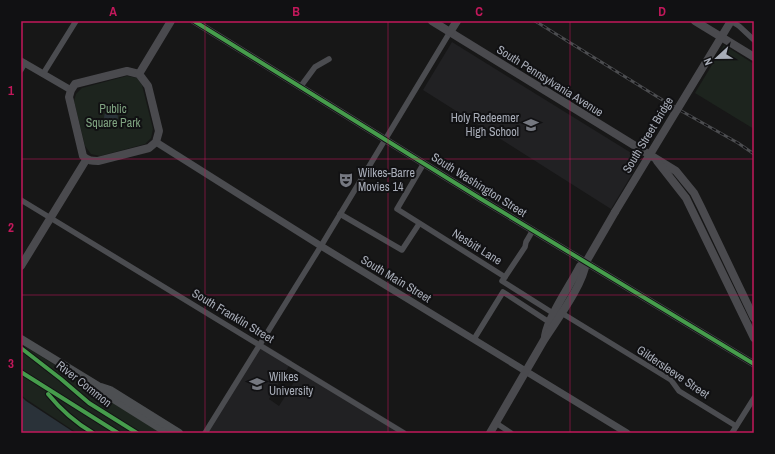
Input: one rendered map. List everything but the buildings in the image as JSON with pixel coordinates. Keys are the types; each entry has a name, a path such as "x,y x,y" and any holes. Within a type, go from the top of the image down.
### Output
{"main road":[{"path":"139,74 171,21"},
{"name":"South Pennsylvania Avenue","path":"432,21 676,171 694,193 701,206 754,318"},
{"path":"450,32 457,21"},
{"path":"695,21 754,57"},
{"name":"South Street Bridge","path":"558,313 580,266 586,262 731,21"},
{"path":"127,71 139,74 148,86 159,131 156,142 149,148 98,161 86,160 83,156 69,97 70,90 75,84 127,71"},
{"path":"21,266 86,160"},
{"name":"South Pennsylvania Avenue","path":"657,160 689,204 754,338"},
{"path":"545,339 546,328 549,322 558,313"},
{"path":"490,433 527,372 558,313"},
{"path":"21,339 98,386 109,396 168,433"},
{"path":"98,386 110,390 179,433"}],"street":[{"path":"43,74 76,21"},
{"name":"South Washington Street","path":"194,21 754,364"},
{"path":"731,21 739,26 754,40"},
{"path":"205,433 321,246 450,32"},
{"path":"301,86 315,67 329,59"},
{"path":"22,65 43,74 70,90"},
{"name":"South Main Street","path":"156,142 321,246 627,433"},
{"name":"Nesbitt Lane","path":"424,163 397,209 505,277 502,281 558,313"},
{"name":"South Franklin Street","path":"21,200 404,433"},
{"path":"340,214 402,250 419,224"},
{"path":"505,277 525,247 526,242 533,230"},
{"path":"474,339 503,292 549,322"},
{"name":"Gildersleeve Street","path":"558,313 671,380 679,391 736,426"},
{"path":"732,433 754,398"},
{"path":"496,423 512,433"}],"shaded area":[{"name":"Holy Redeemer High School","path":"452,42 641,159 611,209 423,90"},
{"path":"108,110 114,110 118,114 118,120 114,124 108,124 104,120 104,114"},
{"name":"Wilkes University","path":"262,343 292,361 269,399 279,406 303,368 410,433 205,433"},
{"path":"21,396 26,401 75,433 21,433"}],"green space":[{"path":"724,45 754,64 754,129 695,93"},
{"name":"Public Square Park","path":"127,76 137,78 142,85 153,129 151,138 145,144 100,156 91,154 85,146 74,101 76,94 82,88"},
{"path":"21,344 165,433 77,433 21,395"}],"railway":[{"path":"535,21 669,104 738,143 754,154"}],"cycle path":[{"path":"194,21 481,199 754,364"},
{"name":"River Common","path":"21,348 89,403 137,433"},
{"path":"21,372 118,433"},
{"path":"48,394 69,416 93,433"}],"place":[{"name":"Holy Redeemer High School","path":"531,125"},
{"name":"Wilkes-Barre Movies 14","path":"346,180"},
{"name":"Wilkes University","path":"257,384"}]}
